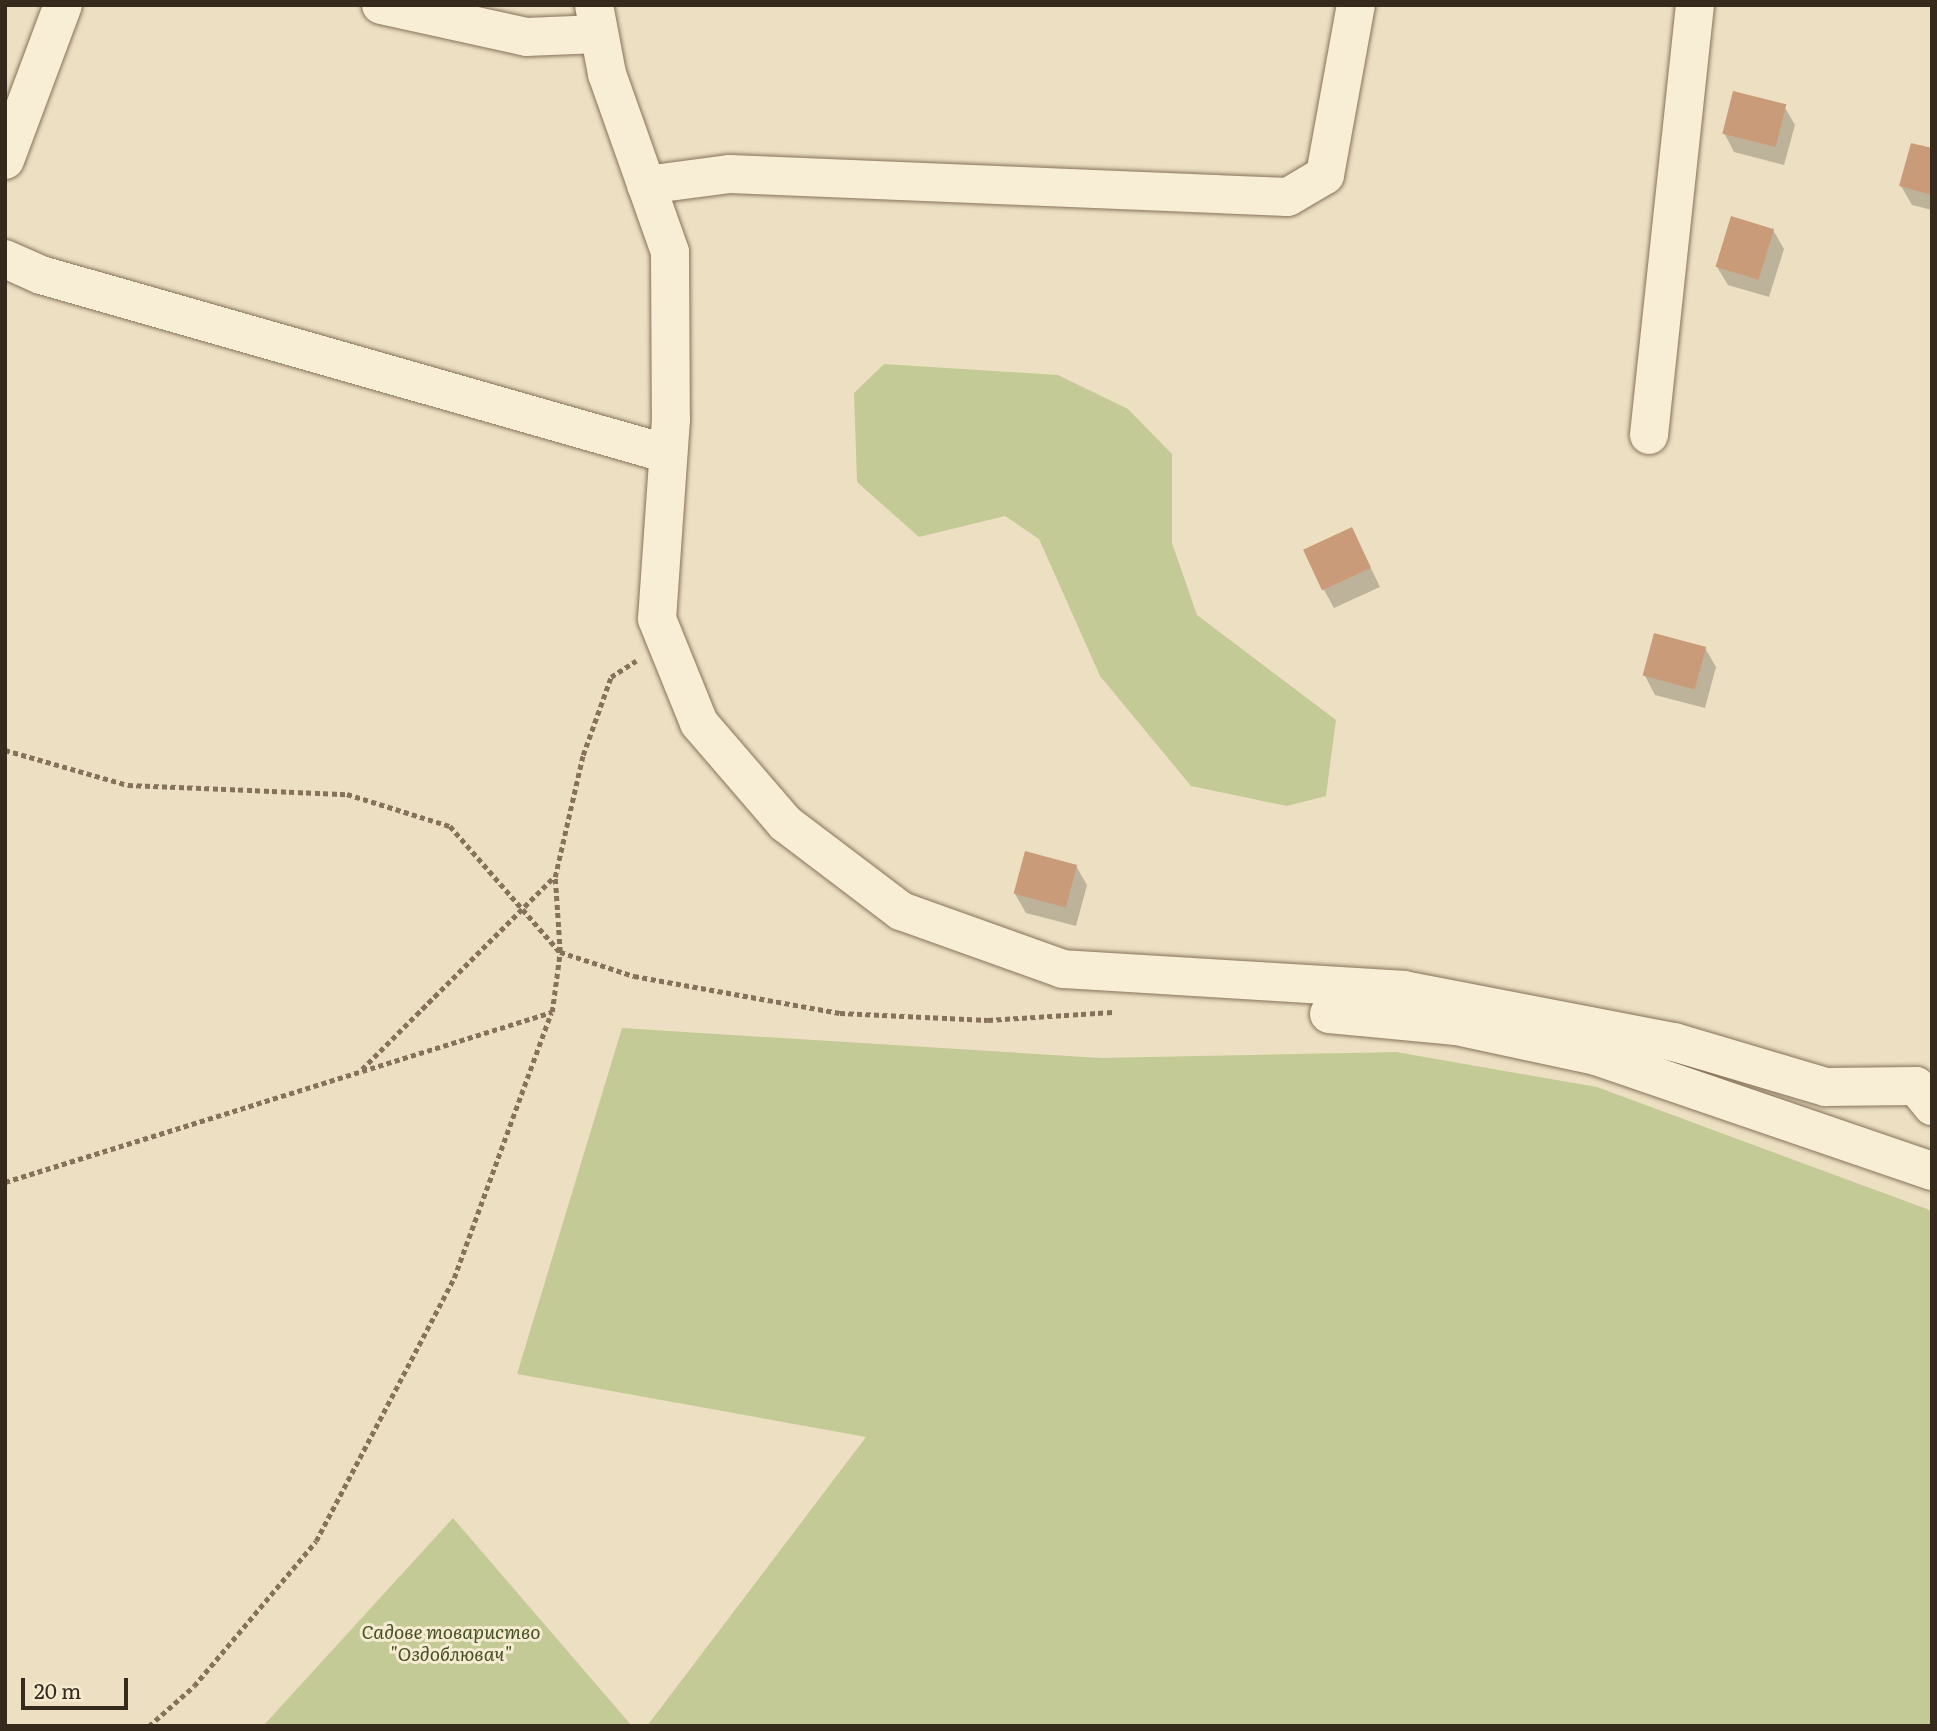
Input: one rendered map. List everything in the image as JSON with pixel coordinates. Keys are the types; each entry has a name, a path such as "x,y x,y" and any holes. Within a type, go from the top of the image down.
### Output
{"street":[{"path":"5,160 63,5"},
{"path":"381,5 526,37 596,20 646,185 670,252 668,454 657,619 699,723 785,823 901,911 1063,969 1403,990 1674,1042 1826,1087 1916,1086 1932,1106"},
{"path":"646,185 730,174 1288,197 1325,175 1356,5"},
{"path":"1649,435 1696,5"},
{"path":"5,259 41,275 668,454"},
{"path":"1329,1014 1456,1026 1595,1056 1932,1171"}],"path":[{"path":"149,1726 194,1686 316,1541 454,1278 552,1012 561,952 555,877 583,755 611,677 667,642"},
{"path":"5,750 128,785 360,798 450,826 561,952 634,976 839,1013 988,1020 1116,1013"},
{"path":"360,1072 555,877"},
{"path":"5,1182 552,1012"}],"green space":[{"path":"884,364 1058,375 1128,409 1172,454 1172,543 1197,615 1336,720 1326,796 1287,806 1191,786 1100,676 1039,539 1005,516 919,537 857,482 854,393"},
{"path":"622,1028 1101,1058 1396,1052 1597,1087 1927,1209 1932,1212 1932,1726 647,1726 866,1437 517,1374"},
{"name":"Садове товариство \"Оздоблювач\"","path":"453,1518 632,1726 263,1726"}],"building":[{"path":"1733,91 1786,104 1776,147 1722,134"},
{"path":"1911,143 1932,148 1932,195 1899,186"},
{"path":"1731,216 1774,229 1759,280 1716,267"},
{"path":"1352,527 1371,568 1322,591 1303,550"},
{"path":"1654,633 1706,647 1695,689 1643,676"},
{"path":"1025,851 1077,865 1066,907 1014,894"}]}
